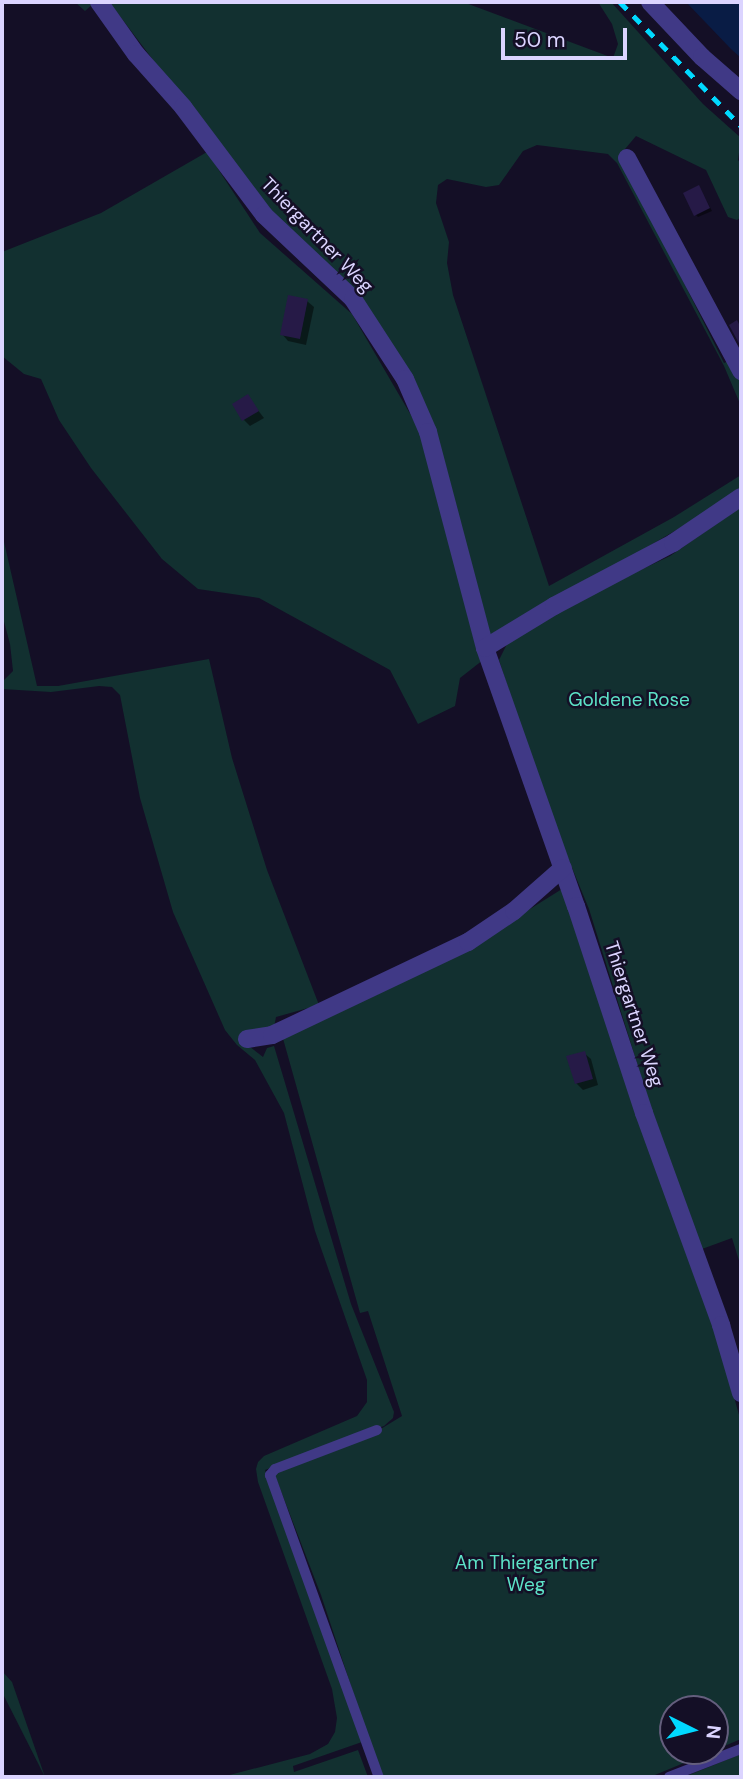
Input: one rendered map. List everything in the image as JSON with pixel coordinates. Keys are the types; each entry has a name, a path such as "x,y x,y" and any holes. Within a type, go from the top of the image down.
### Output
{"street":[{"name":"Thiergartner Weg","path":"99,2 136,54 183,107 264,215 353,299 405,379 428,432 485,648 563,868 644,1113 721,1325 741,1393"},
{"path":"650,2 702,57 741,92"},
{"path":"627,158 741,371"},
{"path":"485,648 554,606 673,543 741,497"},
{"path":"247,1039 272,1035 468,942 514,911 563,868"}],"lane":[{"path":"377,1430 275,1469 270,1475 379,1777"},
{"path":"669,1777 741,1749"}],"green space":[{"path":"75,2 463,2 613,58 618,44 612,24 598,2 611,2 703,104 741,138 738,160 741,164 741,217 737,220 728,217 706,170 636,136 620,155 724,363 731,360 741,378 741,406 724,366 617,163 608,154 537,145 523,151 499,185 486,187 447,179 438,185 436,203 449,242 447,263 453,295 549,586 674,517 741,475 741,492 494,637 487,635 440,450 373,324 257,197 113,7 94,3 85,11"},
{"path":"207,152 260,233 352,314 430,448 483,660 460,678 455,706 418,724 390,670 259,598 198,589 162,559 91,468 59,420 41,379 24,374 2,356 2,252 101,213"},
{"name":"Goldene Rose","path":"741,507 741,1267 732,1238 702,1249 651,1108 589,909 544,800 499,660 507,644 556,610 670,556"},
{"path":"2,533 37,686 58,686 209,659 232,758 267,870 319,1005 276,1017 274,1027 245,1043 263,1057 267,1048 274,1046 351,1304 394,1412 393,1418 384,1426 265,1470 342,1671 362,1742 293,1766 294,1772 358,1750 368,1777 222,1777 310,1754 328,1744 335,1732 337,1718 332,1689 258,1482 256,1469 264,1456 357,1416 367,1402 367,1380 315,1231 284,1113 255,1060 237,1045 225,1030 173,912 140,798 120,695 112,687 99,686 51,692 2,689 2,682 13,671 10,644 2,614"},
{"name":"Am Thiergartner Weg","path":"562,889 715,1329 741,1422 741,1739 729,1744 729,1695 659,1695 659,1765 679,1765 650,1777 381,1777 321,1595 274,1473 379,1430 402,1416 368,1311 360,1313 282,1035 503,926"},
{"path":"2,1671 12,1682 45,1777 2,1692"},
{"path":"741,1754 741,1777 684,1777 714,1765 729,1765 729,1759"}],"water":[{"path":"686,2 741,2 741,58 731,49"}],"building":[{"path":"699,185 710,208 694,216 683,193"},
{"path":"288,295 308,299 300,339 280,335"},
{"path":"737,320 741,328 741,347 729,325"},
{"path":"248,394 259,411 242,421 232,404"},
{"path":"585,1051 593,1079 575,1084 566,1056"}],"railway":[{"path":"620,2 741,126"}]}
